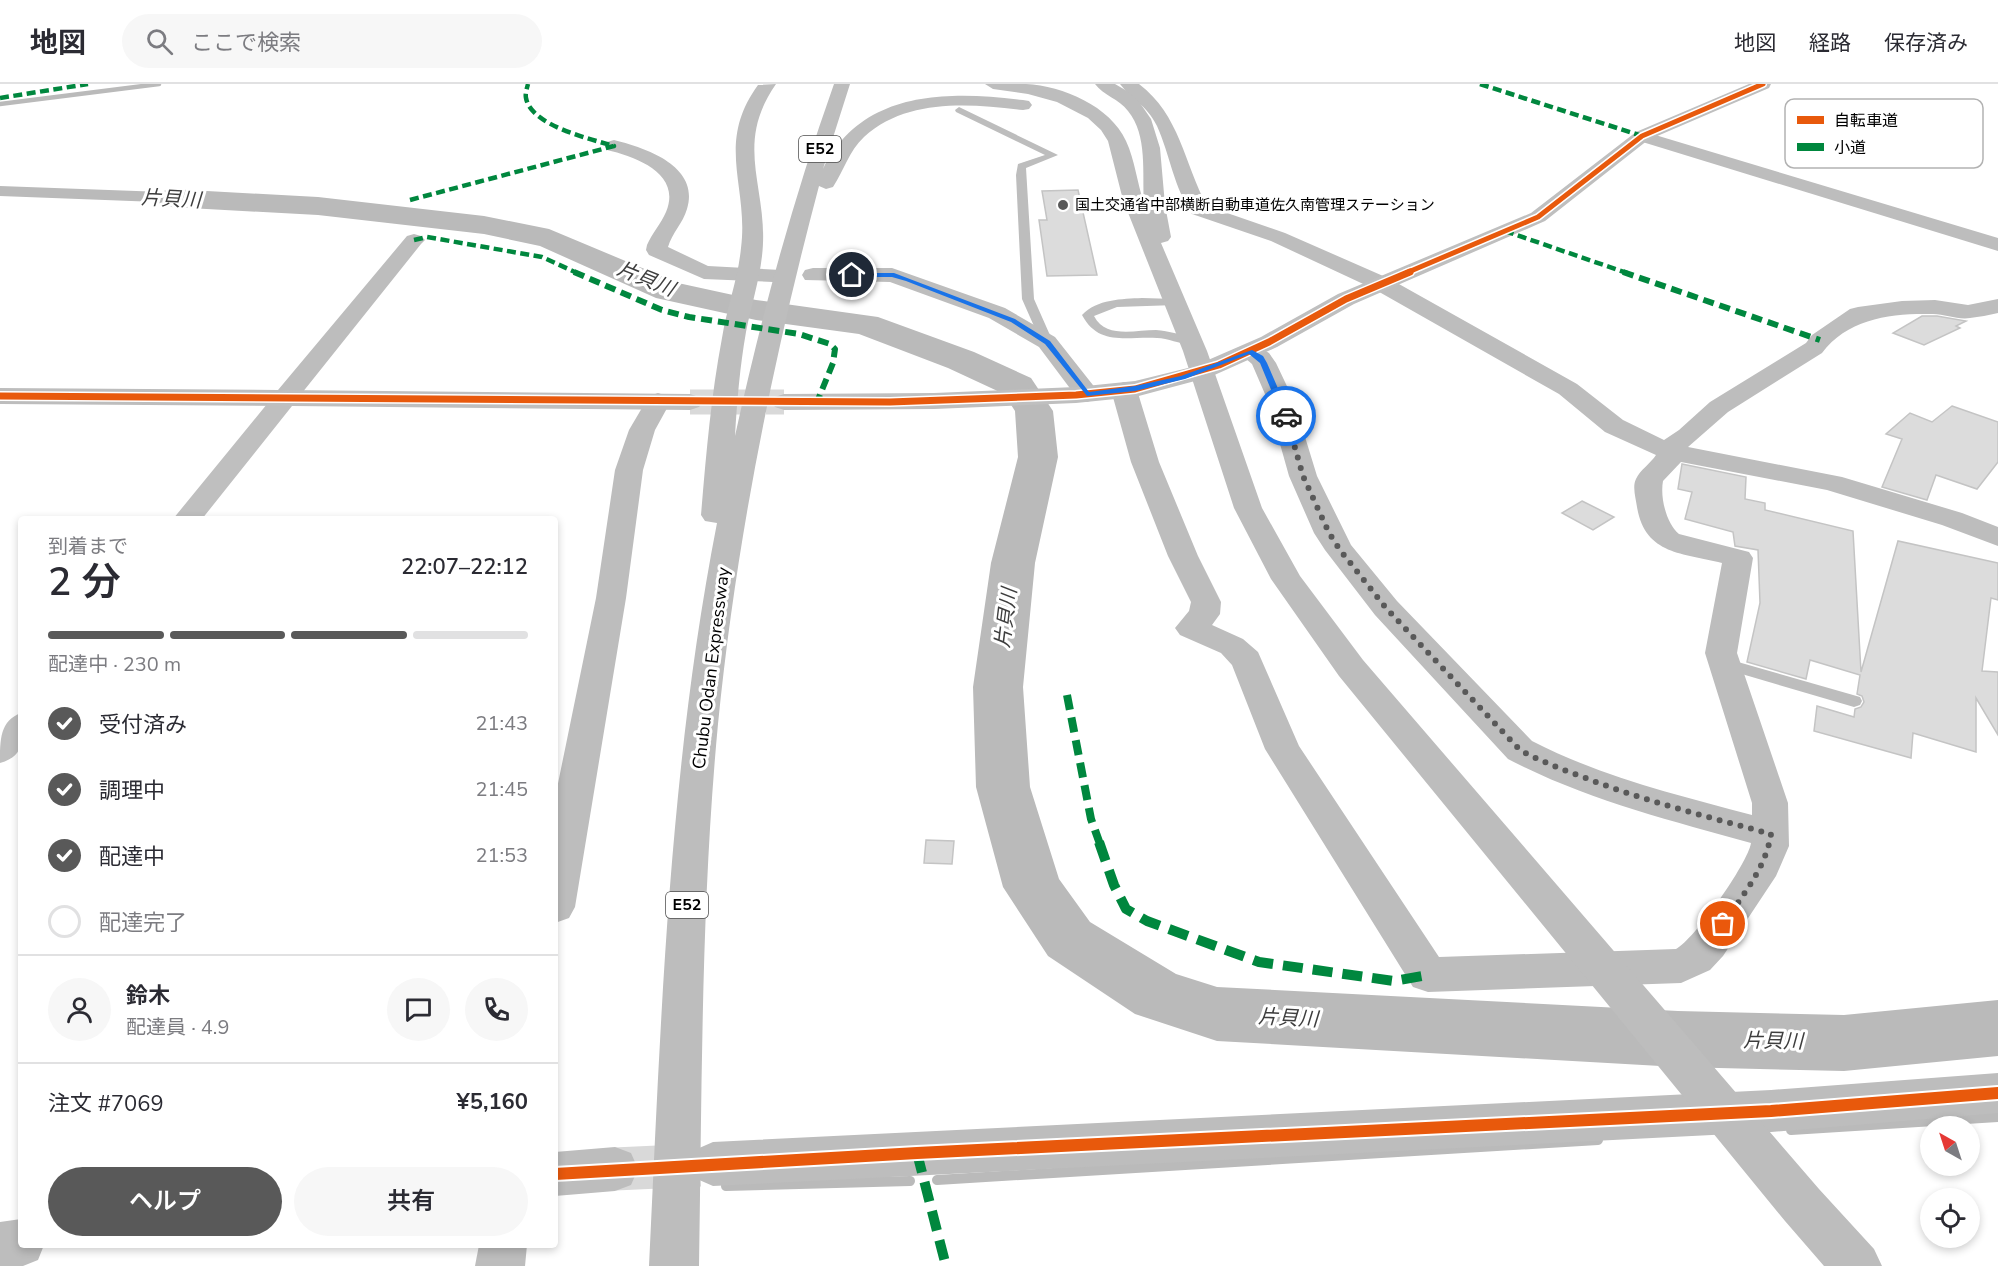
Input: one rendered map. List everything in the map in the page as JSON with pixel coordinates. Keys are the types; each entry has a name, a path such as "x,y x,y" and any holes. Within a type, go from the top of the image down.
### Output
{"main road":[{"path":"711,649 714,519 735,334 753,245 753,222 742,145 751,110 768,84"},
{"name":"E52","path":"792,277 816,163 842,84"},
{"path":"993,84 1062,98 1093,113 1104,122 1117,141 1132,200"},
{"path":"1027,84 1086,101 1116,120 1131,140 1154,201 1176,303"},
{"path":"1103,84 1129,100 1143,118 1151,139 1155,171 1154,201"},
{"path":"1128,84 1152,103 1165,121 1175,156 1199,210 1278,237 1382,284 1561,385 1631,436 1671,452 1832,483 1952,519 1998,537"},
{"path":"792,277 839,152 867,124 881,116 913,106 959,100 1022,104 1058,116"},
{"path":"1642,136 1998,245"},
{"path":"1096,143 1119,173 1176,303 1248,508 1270,552 1304,606 1351,668 1857,1266"},
{"path":"614,146 643,155 658,163 675,179 681,198 678,208 658,243 657,250 704,272 792,277 892,275 909,280 997,313 1047,342 1081,395"},
{"path":"0,396 285,398 414,240"},
{"name":"Chubu Odan Expressway","path":"674,1266 686,929 697,779 711,649 753,412 776,342 792,277"},
{"path":"1968,312 1998,306"},
{"path":"1124,390 1145,462 1183,556 1206,602 1204,614 1191,628 1232,646 1246,660 1283,749 1428,975 1681,966 1696,958 1710,944 1762,866 1770,846 1770,803 1721,653 1738,558 1669,540 1661,535 1656,527 1648,484 1650,478 1671,452 1719,407 1814,348 1820,340 1858,314 1890,309 1935,307 1968,312 1998,326"},
{"path":"1250,352 1260,357 1264,363 1281,401 1303,476 1329,533 1340,550 1386,608 1520,750 1536,759 1605,786 1771,834"},
{"path":"558,888 611,598 629,470 642,430 674,402"},
{"path":"713,1164 1771,1112 1998,1093"},
{"path":"558,1174 615,1169"},
{"path":"1793,1193 1845,1266"},
{"path":"0,1246 18,1243"},
{"path":"500,1266 503,1248"}],"street":[{"path":"784,402 974,400 1081,395 1124,390 1202,372 1250,352 1346,299 1538,217 1642,136 1762,84"},
{"path":"189,516 285,398 674,402"},
{"path":"0,751 18,729"}],"lane":[{"path":"959,110 1053,155 1021,166 1028,299 1047,342"},
{"path":"1176,303 1112,304 1100,306 1088,315 1091,323 1109,334 1159,334 1192,346"},
{"path":"1724,663 1854,701"}],"water":[{"path":"0,186 245,195 236,205 0,196"}],"building":[{"path":"1078,190 1097,275 1047,276 1039,220 1047,220 1042,191"},
{"path":"1922,316 1966,321 1956,326 1960,328 1924,345 1893,333"},
{"path":"1952,406 1998,422 1998,462 1977,489 1936,475 1927,500 1882,487 1902,439 1886,434 1910,413 1932,422"},
{"path":"1682,464 1746,477 1745,499 1765,503 1765,510 1853,531 1861,672 1898,541 1998,563 1998,600 1991,598 1982,671 1998,672 1998,735 1976,698 1976,752 1913,733 1911,758 1814,731 1817,706 1854,717 1855,709 1861,707 1864,702 1862,696 1857,694 1860,675 1810,660 1806,679 1747,662 1760,603 1758,550 1735,546 1733,532 1685,519 1692,492 1678,489"},
{"path":"1582,501 1614,517 1593,530 1562,513"},
{"path":"926,840 954,841 952,864 924,863"}],"waterway":[{"path":"0,104 159,84"},
{"name":"片貝川","path":"171,198 318,206 484,225 549,238 668,291 756,310 866,324 961,360 1018,386 1034,411 1038,457 1013,563 998,687 1003,787 1032,887 1069,939 1157,995 1217,1014 1678,1039 1844,1043 1998,1028"},
{"path":"1791,1130 1998,1117"},
{"path":"937,1180 1598,1140"},
{"path":"726,1186 910,1181"}],"tunnel":[{"path":"690,402 784,402"},
{"path":"615,1169 700,1165"}],"marked path":[{"path":"0,98 88,84"},
{"path":"410,200 614,146 571,133 541,118 530,108 526,97 528,84"},
{"path":"1480,84 1642,136"},
{"path":"1505,231 1820,340"},
{"path":"414,240 427,237 542,257 662,310 689,317 799,334 830,344 835,349 833,363 817,402"},
{"path":"1067,695 1091,819 1114,885 1126,909 1147,921 1259,962 1394,981 1428,975"},
{"path":"917,1153 946,1266"}],"cycle path":[{"path":"0,396 890,402 1076,395 1135,389 1219,365 1269,342 1346,299 1538,217 1642,136 1763,84"},
{"path":"558,1174 917,1153 1771,1111 1998,1093"}],"way so far":[{"path":"1286,416 1303,476 1329,533 1340,550 1386,608 1520,750 1536,759 1605,786 1771,834 1770,846 1762,866 1723,924"}],"place":[{"name":"国土交通省中部横断自動車道佐久南管理ステーション","path":"1063,205"}],"route":[{"path":"852,275 892,275 1013,321 1047,342 1087,394 1135,389 1183,377 1202,372 1250,352 1260,357 1264,363 1286,416"}]}
